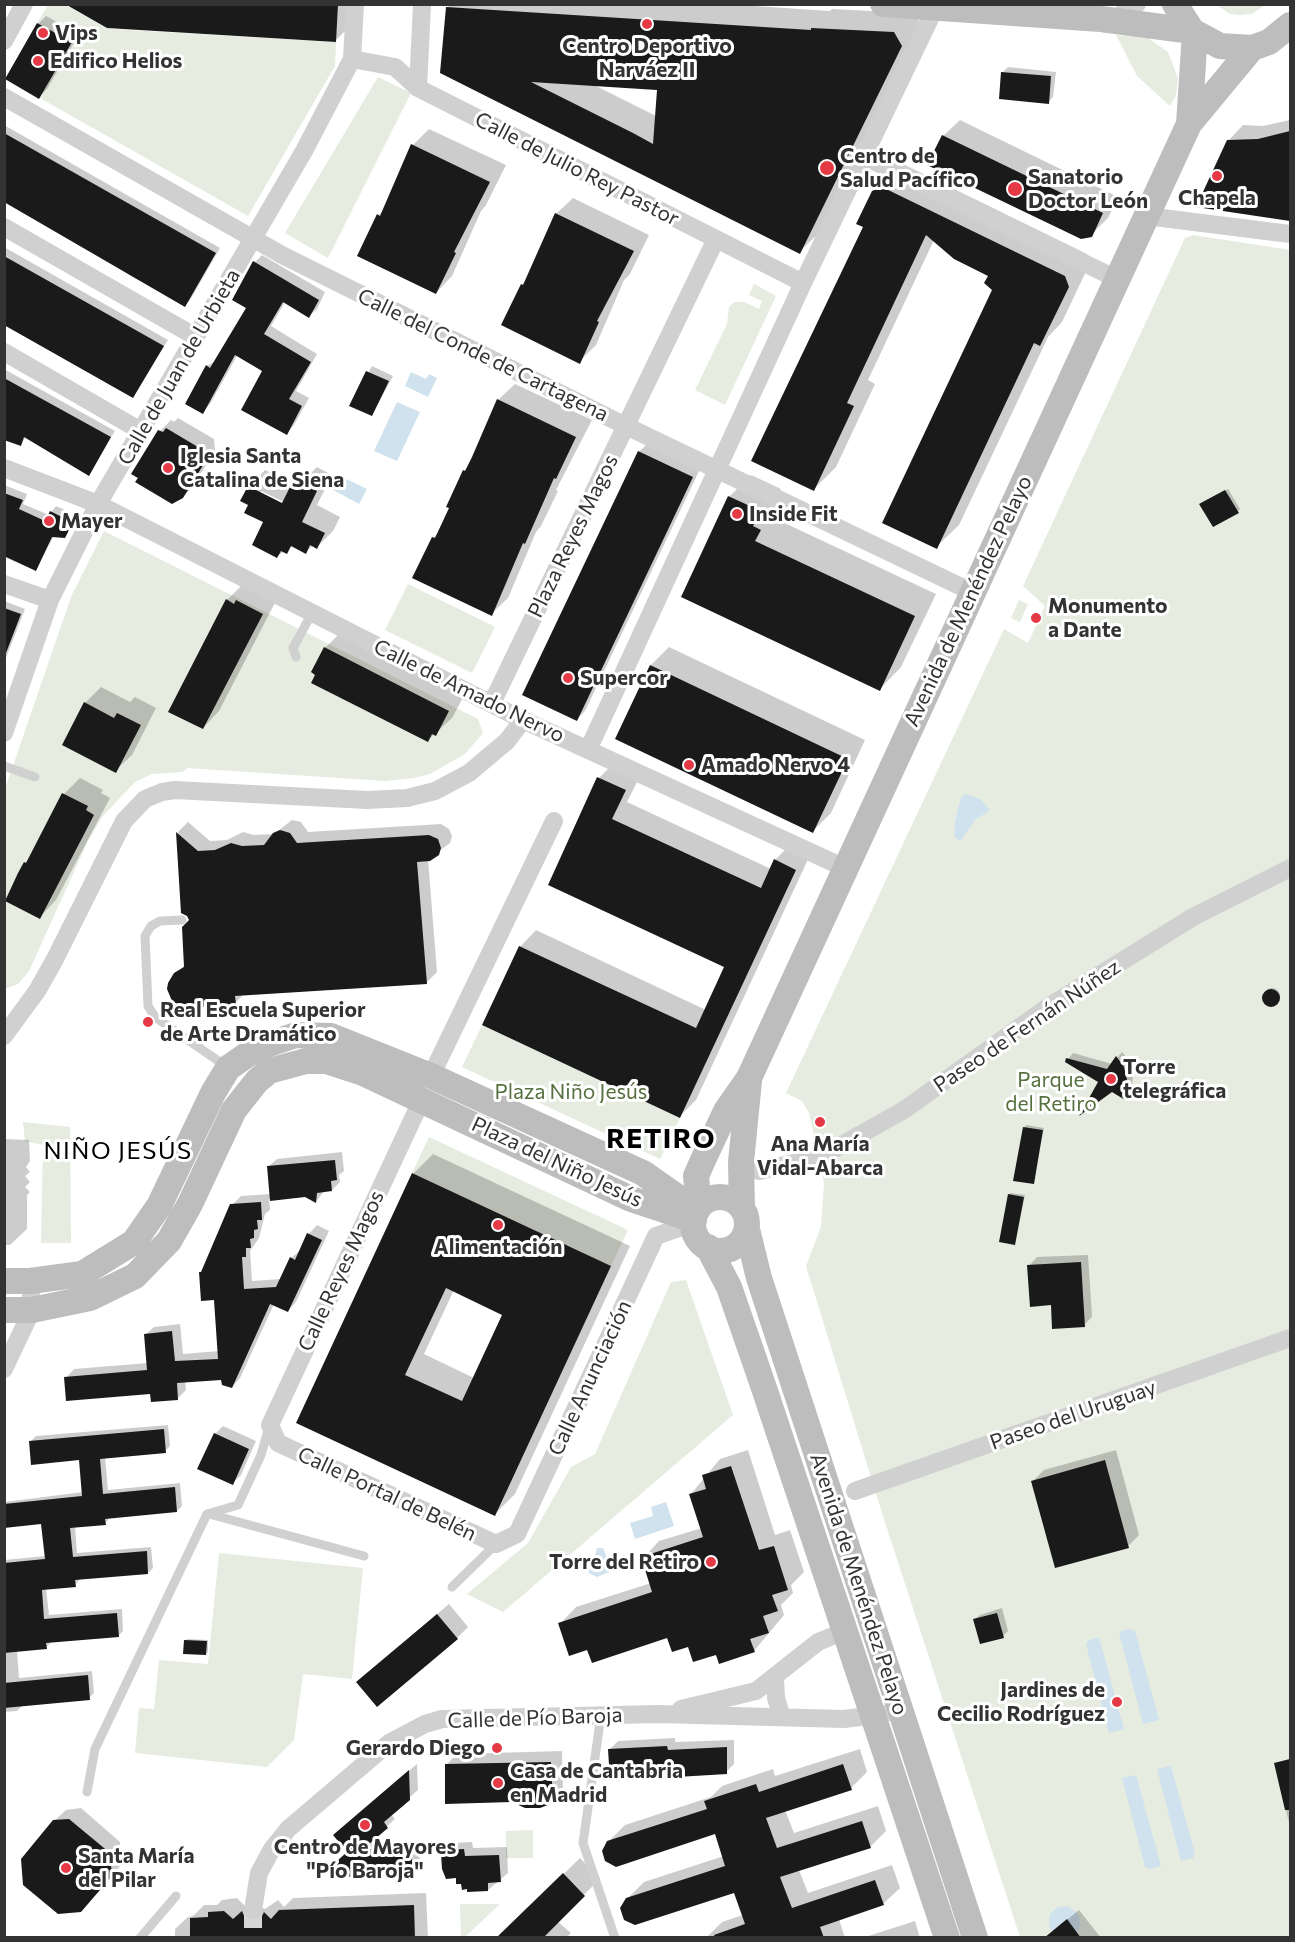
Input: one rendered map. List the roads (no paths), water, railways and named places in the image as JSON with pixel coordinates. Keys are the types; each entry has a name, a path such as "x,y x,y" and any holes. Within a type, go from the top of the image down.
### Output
{"main road":[{"path":"883,4 1113,20 1193,32 1220,46 1252,48 1269,42 1290,25"},
{"path":"1175,4 1193,32"},
{"name":"Avenida de Menéndez Pelayo","path":"1189,124 1193,32"},
{"name":"Avenida de Menéndez Pelayo","path":"696,1215 696,1176 726,1111 749,1078 1189,124 1252,48"},
{"path":"4,1281 30,1281 82,1274 134,1242 159,1206 213,1093 228,1068 257,1048 275,1040 296,1035 331,1036 426,1087"},
{"path":"4,1310 32,1310 90,1298 135,1276 169,1241 190,1204 234,1110 256,1081 269,1071 286,1065 326,1061 363,1073 426,1087"},
{"name":"Avenida de Menéndez Pelayo","path":"749,1078 741,1162 745,1218 759,1278 975,1938"},
{"name":"Plaza del Niño Jesús","path":"426,1087 643,1173 696,1215"},
{"path":"714,1197 732,1199 745,1218 744,1237 730,1249 722,1251 708,1247 699,1240 696,1215 714,1197"},
{"name":"Avenida de Menéndez Pelayo","path":"708,1247 729,1287 875,1716 947,1938"}],"street":[{"path":"4,41 24,4"},
{"name":"Calle de Juan de Urbieta","path":"4,733 9,700 50,600 98,504 254,239 352,59 355,4"},
{"path":"418,88 422,4"},
{"path":"1113,20 1137,4"},
{"path":"588,750 803,283 935,8"},
{"name":"Calle de Julio Rey Pastor","path":"352,59 395,67 418,88 803,283"},
{"name":"Calle del Conde de Cartagena","path":"4,97 254,239 626,426 972,592"},
{"path":"865,157 1117,279"},
{"path":"1146,216 1290,234"},
{"path":"4,227 196,338"},
{"name":"Plaza Reyes Magos","path":"492,703 716,239"},
{"path":"4,352 141,431"},
{"name":"Calle de Amado Nervo","path":"4,468 98,504 523,720 845,868"},
{"path":"4,584 50,600"},
{"path":"4,1036 29,1002 54,961 124,821 145,799 162,792 176,790 367,800 414,797 435,791 469,773 507,741 523,720"},
{"name":"Calle Reyes Magos","path":"270,1425 426,1087 554,821"},
{"name":"Paseo de Fernán Núñez","path":"759,1171 820,1157 885,1120 1045,1009 1193,917 1290,868"},
{"path":"4,1008 29,1002"},
{"name":"Calle Anunciación","path":"496,1544 517,1534 656,1236 696,1215"},
{"path":"4,1369 32,1310 30,1281"},
{"name":"Paseo del Uruguay","path":"855,1491 1290,1338"},
{"name":"Calle Portal de Belén","path":"270,1425 278,1443 496,1544"},
{"name":"Calle de Pío Baroja","path":"659,1714 756,1691 819,1642 845,1631"},
{"path":"774,1678 776,1698 782,1717"},
{"name":"Calle de Pío Baroja","path":"253,1910 259,1873 288,1828 405,1732 442,1719 659,1714 844,1719 900,1711"}],"lane":[{"path":"296,657 293,648 312,613"},
{"path":"4,766 35,777"},
{"path":"182,920 160,921 151,926 145,936 148,1006 155,1017 228,1068"},
{"path":"87,1792 95,1749 207,1514 238,1505 261,1455 270,1425"},
{"path":"207,1514 364,1556"},
{"path":"452,1587 496,1544"},
{"path":"601,1715 583,1843 615,1938"},
{"path":"141,1938 176,1896"}],"water":[{"path":"411,372 426,379 429,374 437,378 428,397 405,386"},
{"path":"397,402 420,412 397,461 374,451"},
{"path":"340,476 367,489 359,504 333,490"},
{"path":"965,794 980,799 990,810 975,820 961,840 958,840 954,836 955,821 961,798"},
{"path":"666,1502 674,1526 635,1539 630,1523 653,1516 651,1507"},
{"path":"597,1548 603,1548 610,1565 609,1572 597,1577 589,1573 587,1566 589,1561 594,1559"},
{"path":"1130,1629 1135,1631 1159,1720 1143,1724 1119,1632"},
{"path":"1099,1637 1124,1729 1109,1733 1086,1644 1089,1640"},
{"path":"1171,1766 1195,1854 1193,1858 1181,1861 1157,1769"},
{"path":"1136,1775 1161,1866 1150,1869 1145,1867 1122,1778"},
{"path":"1068,1906 1079,1915 1080,1925 1077,1932 1067,1920 1052,1932 1049,1924 1050,1914 1058,1907"}],"tunnel":[{"path":"253,1910 253,1938"}],"place":[{"name":"Centro Deportivo Narváez II","path":"647,24"},
{"name":"Vips","path":"43,33"},
{"name":"Edifico Helios","path":"38,61"},
{"name":"Centro de Salud Pacífico","path":"827,168"},
{"name":"Chapela","path":"1217,176"},
{"name":"Sanatorio Doctor León","path":"1015,189"},
{"name":"Iglesia Santa Catalina de Siena","path":"168,468"},
{"name":"Inside Fit","path":"737,514"},
{"name":"Mayer","path":"49,521"},
{"name":"Monumento a Dante","path":"1036,618"},
{"name":"Supercor","path":"568,678"},
{"name":"Amado Nervo 4","path":"689,765"},
{"name":"Real Escuela Superior de Arte Dramático","path":"148,1022"},
{"name":"Torre telegráfica","path":"1111,1079"},
{"name":"Ana María Vidal-Abarca","path":"820,1122"},
{"name":"Alimentación","path":"498,1225"},
{"name":"Torre del Retiro","path":"711,1562"},
{"name":"Jardines de Cecilio Rodríguez","path":"1117,1702"},
{"name":"Gerardo Diego","path":"497,1748"},
{"name":"Casa de Cantabria en Madrid","path":"498,1783"},
{"name":"Centro de Mayores \"Pío Baroja\"","path":"365,1825"},
{"name":"Santa María del Pilar","path":"66,1868"}],"district":[{"name":"RETIRO","path":"661,1139"},
{"name":"NIÑO JESÚS","path":"118,1151"}],"park label":[{"name":"Plaza Niño Jesús","path":"571,1092"},
{"name":"Parque del Retiro","path":"1051,1092"}]}
